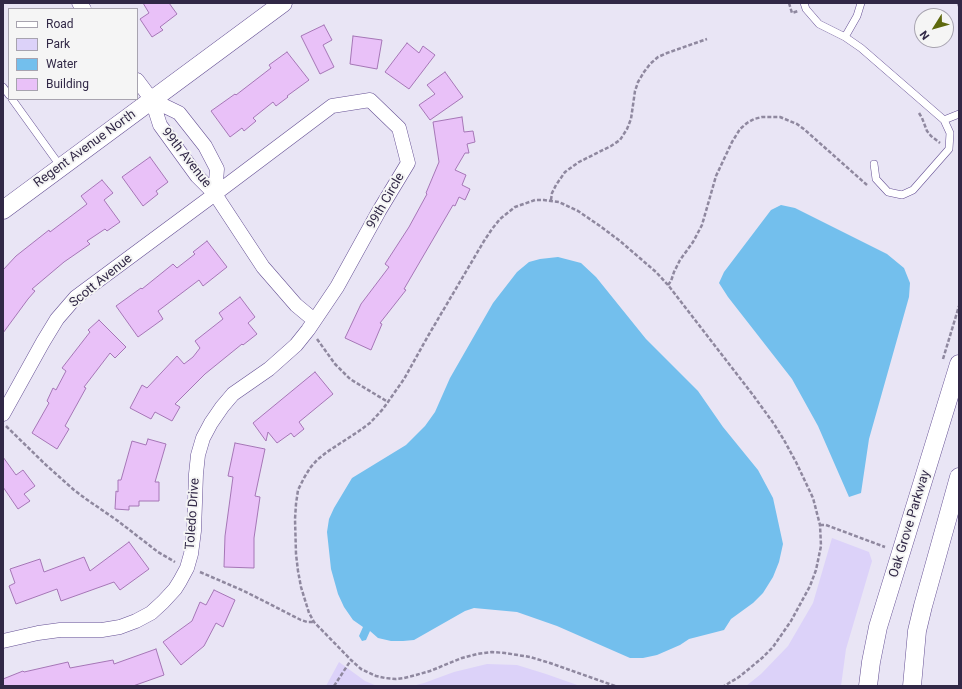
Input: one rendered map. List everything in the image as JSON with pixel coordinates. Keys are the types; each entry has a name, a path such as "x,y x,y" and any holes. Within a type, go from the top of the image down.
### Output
{"street":[{"name":"Regent Avenue North","path":"3,210 283,3"},
{"path":"138,81 152,100"},
{"name":"99th Avenue","path":"152,100 179,113 205,146 217,169 215,194"},
{"name":"99th Avenue","path":"152,100 160,125 197,176 215,194 262,267 296,305 311,325"},
{"name":"99th Circle","path":"215,194 332,106 370,100 399,128 408,163 379,211 337,287 311,325"},
{"name":"Scott Avenue","path":"5,420 43,342 57,319 76,297 215,194"},
{"name":"Toledo Drive","path":"3,641 38,633 60,630 102,630 120,627 151,613 164,602 180,581 187,568 191,554 194,531 198,455 203,438 208,428 233,394 269,369 283,357 296,345 311,325"},
{"name":"Oak Grove Parkway","path":"868,686 878,627 959,364"},
{"path":"912,686 917,631 959,477"}],"lane":[{"path":"804,3 806,9 819,24 845,37 860,48 944,120 950,133 949,150 913,190 902,195 888,192 876,179 874,164"},
{"path":"845,37 858,16 861,3"},
{"path":"13,100 62,167"},
{"path":"944,120 959,114"}],"path":[{"path":"789,3 792,13 799,11 801,15"},
{"path":"551,200 552,193 565,172 579,162 620,140 631,119 635,91 638,82 650,64 658,57 667,53 707,39"},
{"path":"914,110 922,118 927,131 931,136 949,147"},
{"path":"668,285 680,260 693,242 702,225 716,176 732,142 740,129 747,123 762,117 780,117 797,124 871,188"},
{"path":"615,686 530,657 492,652 469,656 416,675 396,679 385,678 368,673 351,660 314,622 309,613 301,587 296,554 296,504 298,490 310,468 327,452 370,423 379,414 404,379 484,241 500,219 515,207 535,200 551,200 578,211 600,226 656,272 668,285 753,395 784,440 813,498 820,525 821,546 816,570 810,586 791,621 773,647 739,677 724,686"},
{"path":"311,325 316,337 335,364 350,379 388,402"},
{"path":"5,420 46,465 74,490 118,520 158,552 178,564"},
{"path":"820,525 826,525 885,547"},
{"path":"197,571 301,620 314,622"},
{"path":"334,686 351,660"}],"green space":[{"path":"832,538 869,552 872,561 846,649 841,686 746,686 761,674 788,646 813,603"},
{"path":"339,662 365,681 377,686 326,686"},
{"path":"487,664 517,665 580,686 412,686 454,672"}],"water":[{"path":"781,205 795,208 887,254 904,268 910,283 909,297 869,439 861,493 849,497 818,426 792,379 728,297 719,283 724,272 771,210"},
{"path":"558,257 581,263 596,277 646,339 698,391 723,427 758,470 773,498 783,544 779,562 773,577 763,593 753,603 731,619 724,630 689,639 680,645 657,655 643,658 630,658 557,626 517,612 474,608 465,611 414,640 391,641 378,638 370,631 366,640 362,641 359,636 363,627 353,620 344,607 338,594 331,569 327,532 329,519 334,508 352,478 406,445 425,426 435,412 450,378 493,303 517,272 529,262"}],"building":[{"path":"143,3 169,3 177,14 160,27 163,30 152,37 140,19 149,13"},
{"path":"324,25 332,40 323,45 334,67 320,74 301,36"},
{"path":"353,36 382,40 377,69 350,64"},
{"path":"407,43 419,53 423,46 435,55 409,89 385,72"},
{"path":"287,52 309,80 276,106 273,102 253,118 256,121 244,131 242,128 230,137 211,111 235,94 236,95 271,68 269,65"},
{"path":"445,72 463,97 430,120 419,105 435,94 427,85"},
{"path":"462,117 464,132 473,131 475,142 467,144 469,153 465,153 455,170 466,175 462,185 470,189 465,200 459,197 455,206 453,205 404,289 406,290 380,323 382,324 371,350 345,338 361,304 389,267 385,264 409,227 427,194 426,193 439,162 433,122"},
{"path":"150,157 168,182 156,191 158,194 143,206 122,177"},
{"path":"102,180 113,193 104,200 120,222 107,231 105,229 87,241 90,244 64,262 32,289 35,291 3,333 3,270 16,256 49,230 50,232 87,204 81,196"},
{"path":"207,241 227,267 203,286 199,280 158,311 163,319 138,337 116,306 141,288 142,289 173,264 177,268 195,254 193,252"},
{"path":"240,297 255,317 248,323 257,334 243,345 242,344 205,374 175,404 180,407 172,421 155,412 151,419 130,408 142,385 147,388 177,356 184,364 193,357 200,348 195,341 223,319 219,313"},
{"path":"99,320 126,347 115,358 110,353 84,387 86,388 65,426 69,429 57,449 32,433 49,403 47,401 53,388 56,390 66,371 62,368 90,332 88,330"},
{"path":"315,372 333,394 299,422 304,429 294,437 291,433 277,443 268,432 266,441 253,423"},
{"path":"148,439 166,444 155,482 159,482 159,501 139,501 139,506 129,506 129,510 115,509 116,491 118,492 118,480 121,480 132,441 146,445"},
{"path":"235,443 265,449 255,496 260,497 254,538 254,568 224,567 225,536 233,477 228,476"},
{"path":"3,457 16,475 23,470 35,486 24,494 30,501 18,509 3,487"},
{"path":"129,542 149,569 120,590 114,582 61,601 57,589 16,604 9,586 15,583 10,569 40,559 44,572 84,557 90,571"},
{"path":"214,590 235,600 223,627 216,623 204,646 181,665 163,642 192,621 200,602 206,605"},
{"path":"156,649 164,675 133,686 3,686 3,679 23,671 68,662 70,668 113,660 114,664"}]}
